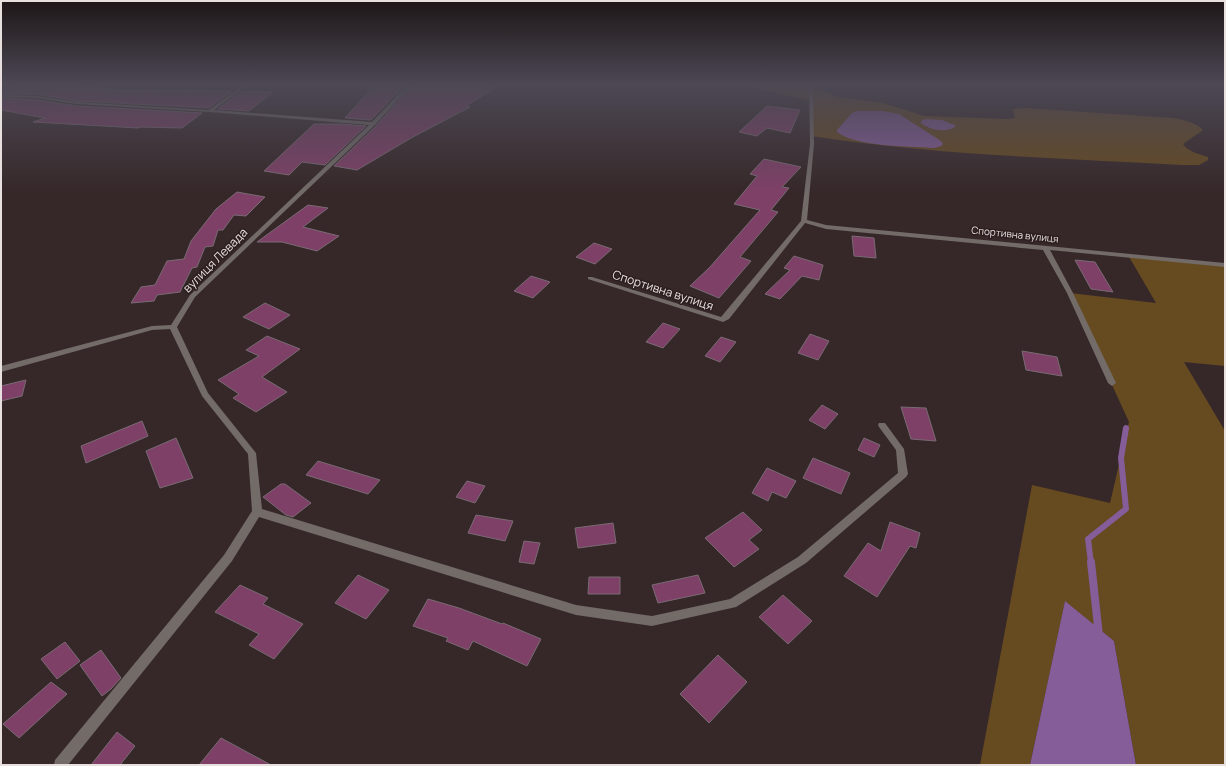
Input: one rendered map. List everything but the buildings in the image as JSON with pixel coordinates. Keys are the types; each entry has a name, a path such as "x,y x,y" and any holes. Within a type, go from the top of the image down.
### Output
{"street":[{"path":"320,120 373,124"},
{"name":"вулиця Левада","path":"173,327 192,296 377,120"},
{"path":"804,221 812,144 812,120"},
{"name":"Спортивна вулиця","path":"590,278 718,320 723,320 804,221 826,227 1225,265"},
{"path":"1044,247 1070,293 1112,383"},
{"path":"1,369 152,328 173,327 205,394 252,453 257,512 228,558 60,765"},
{"path":"257,512 576,610 652,621 732,603 802,560 902,474 900,449 882,425"}],"shaded area":[{"path":"811,120 1180,120 1193,123 1203,130 1183,144 1191,151 1208,157 1208,160 1199,165 1182,165 996,155 903,148 811,136"},
{"path":"846,120 908,120 941,141 943,144 934,148 883,145 857,141 846,137 837,132"},
{"path":"922,120 942,120 955,125 955,127 947,130 933,129 921,123"},
{"path":"1128,255 1225,265 1225,366 1184,362 1225,431 1225,765 1136,765 1114,641 1065,602 1030,765 980,765 1032,485 1110,503 1129,422 1070,293 1156,303"},
{"path":"1065,601 1114,641 1136,765 1030,765"}],"waterway":[{"path":"1091,563 1088,539 1126,509 1121,458 1126,428"},
{"path":"1091,562 1099,636"}]}
